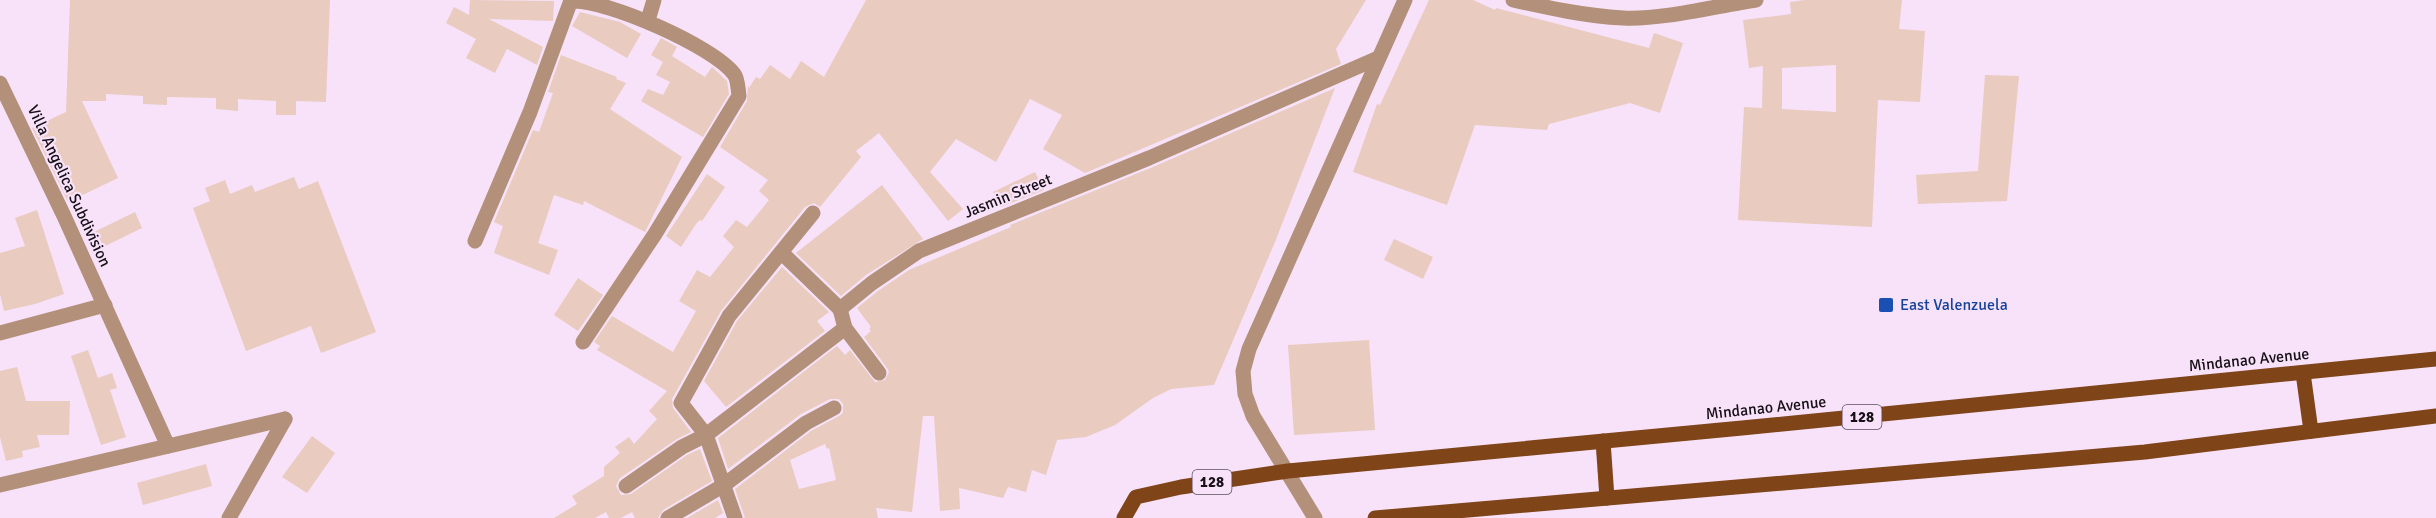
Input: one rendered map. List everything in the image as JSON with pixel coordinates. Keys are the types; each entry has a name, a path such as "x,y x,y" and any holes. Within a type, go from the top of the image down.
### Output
{"main road":[{"name":"Mindanao Avenue","path":"1124,518 1136,497 1181,487 1288,471 2436,359"},
{"path":"2303,373 2312,431"},
{"path":"1375,518 2145,452 2436,416"},
{"path":"1603,441 1608,498"}],"street":[{"path":"475,241 530,112 570,3 576,0 596,4 648,20 722,61 736,76 739,96 655,234 583,342"},
{"path":"648,20 654,0"},
{"path":"1315,518 1253,416 1245,394 1243,371 1249,349 1405,0"},
{"path":"1513,0 1564,12 1625,18 1675,14 1756,0"},
{"name":"Jasmin Street","path":"840,309 872,283 919,251 1149,158 1378,58"},
{"name":"Villa Angelica Subdivision","path":"0,83 105,305 168,446"},
{"path":"735,518 706,435 681,403 729,316 813,213"},
{"path":"782,253 840,309 844,328 879,373"},
{"path":"0,333 105,305"},
{"path":"626,486 682,447 706,435 844,328"},
{"path":"669,518 724,485 806,423 834,408"},
{"path":"0,485 285,419 230,518"}],"building":[{"path":"70,0 330,0 326,102 296,101 296,115 276,115 276,101 238,99 238,111 216,109 216,98 167,97 167,105 143,104 143,96 106,94 106,101 82,101 118,178 68,202 32,128 66,112"},
{"path":"470,0 554,1 553,21 489,19 543,47 537,65 507,49 495,73 466,58 476,39 446,23 454,7 469,15"},
{"path":"866,0 1366,0 1336,49 1341,64 1085,173 1043,149 1062,115 1030,99 996,162 956,139 930,172 963,209 948,221 879,133 856,151 861,157 820,207 814,203 805,207 721,311 672,399 673,408 691,432 620,478 616,486 621,495 631,494 687,455 700,449 712,481 663,510 658,518 635,518 632,512 621,518 609,518 606,512 595,518 554,518 577,504 572,496 604,476 604,467 620,453 615,447 629,437 634,444 657,419 649,411 667,391 597,350 600,346 594,342 612,316 673,352 696,311 679,301 697,270 710,277 734,247 723,236 736,220 747,227 769,200 759,191 768,180 720,147 747,101 748,86 749,88 756,77 760,79 770,65 790,79 801,61 824,77"},
{"path":"1429,0 1473,0 1495,10 1496,8 1649,48 1654,33 1683,43 1660,113 1630,103 1549,124 1547,130 1475,125 1447,205 1353,172 1377,104 1380,105"},
{"path":"1902,0 1899,29 1925,31 1920,102 1878,100 1872,227 1738,220 1744,107 1762,108 1763,66 1749,68 1743,20 1791,14 1790,2","holes":["1836,65 1836,112 1782,109 1782,68"]},
{"path":"580,12 620,22 641,34 627,58 572,26"},
{"path":"661,38 677,47 672,56 705,77 712,67 727,81 729,94 703,137 641,101 648,89 663,95 670,82 656,75 663,62 651,55"},
{"path":"561,55 617,77 616,79 626,83 610,109 682,157 645,232 584,201 583,205 554,195 538,243 558,250 549,275 494,253 503,226 494,222 533,130 539,132 553,93 548,92"},
{"path":"1985,75 2019,76 2007,201 1918,204 1916,175 1978,171"},
{"path":"1335,88 1275,242 1214,385 1171,389 1153,398 1115,425 1086,437 1057,440 1046,475 1032,470 1026,492 1008,487 1003,498 959,488 960,509 940,511 934,416 923,416 912,512 876,508 878,518 745,518 735,489 811,431 843,413 843,404 839,399 830,399 801,414 728,469 718,438 837,346 845,355 850,350 875,382 885,380 889,372 864,337 871,331 869,329 871,327 857,308 909,270 1011,227 1010,225 1153,167","holes":["825,444 827,449 829,448 836,480 799,489 790,460"]},
{"path":"1035,172 1044,190 1001,207 993,192"},
{"path":"707,174 725,187 681,247 666,236"},
{"path":"294,177 299,189 318,181 376,332 321,353 311,326 246,351 193,208 210,201 205,188 225,180 230,194 252,185 255,192"},
{"path":"882,185 923,239 866,275 841,296 796,253"},
{"path":"37,210 64,294 4,311 0,294 0,253 25,246 15,218"},
{"path":"135,212 142,228 99,249 92,233"},
{"path":"1394,239 1433,257 1423,279 1384,260"},
{"path":"782,267 829,312 817,321 825,331 726,407 704,381 737,321"},
{"path":"578,278 603,295 578,331 554,315"},
{"path":"1369,340 1375,430 1294,435 1288,345"},
{"path":"88,350 98,378 112,373 117,388 110,390 126,437 101,445 71,356"},
{"path":"17,367 26,401 70,401 69,435 37,435 40,447 22,451 23,457 6,461 0,437 0,371"},
{"path":"312,436 335,453 307,493 282,477"},
{"path":"206,464 212,486 143,505 137,483"},
{"path":"718,500 723,513 715,518 687,518"}],"place":[{"name":"East Valenzuela","path":"1886,305"}]}
